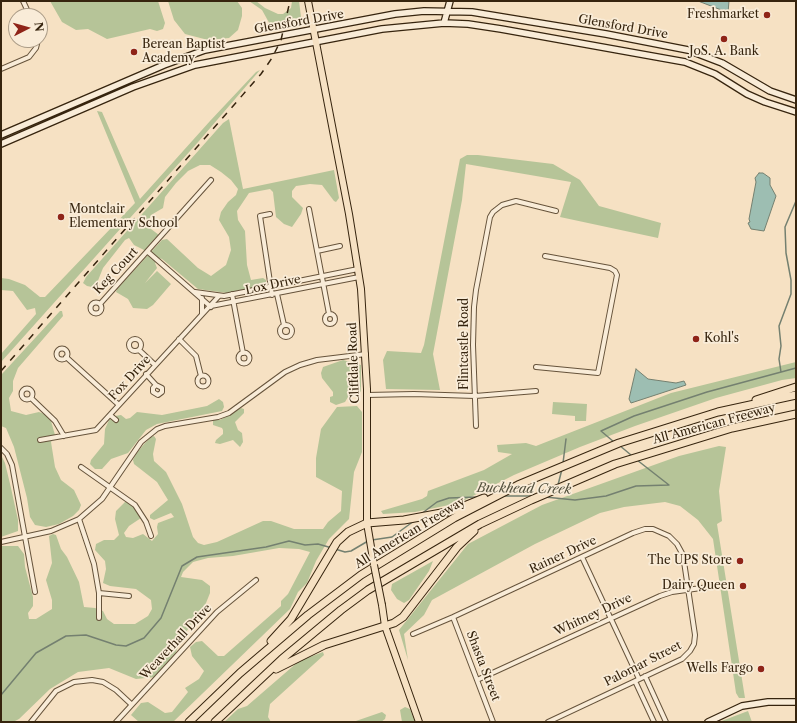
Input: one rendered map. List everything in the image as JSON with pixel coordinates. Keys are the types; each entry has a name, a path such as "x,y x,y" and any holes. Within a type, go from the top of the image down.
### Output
{"highway":[{"path":"718,412 796,387"},
{"name":"All American Freeway","path":"189,722 256,658 308,614 361,575 437,528 518,485 619,443 718,412 796,395"},
{"name":"All American Freeway","path":"215,722 267,673 341,610 368,590 480,524 531,500 615,464 674,445 768,419 796,414"},
{"path":"768,419 796,418"},
{"path":"256,658 291,619 337,542 348,532 367,524 404,520 452,511 518,485"},
{"path":"267,673 324,645 394,623 406,613 457,547 480,524"}],"main road":[{"name":"Cliffdale Road","path":"308,1 339,157 359,277 366,354 367,524 385,626 419,722"},
{"path":"444,23 450,1"},
{"name":"Glensford Drive","path":"1,135 191,55 243,42 395,14 424,11 472,12 606,34 688,50 722,63 770,91 796,100"},
{"name":"Glensford Drive","path":"1,144 122,92 181,70 236,56 382,29 444,23 468,24 501,29 680,61 715,74 747,94 765,102 796,112"},
{"path":"708,722 747,705 768,702 796,702"}],"street":[{"path":"1,69 29,57 36,48"},
{"name":"Keg Court","path":"100,304 211,180"},
{"name":"Flintcastle Road","path":"476,426 473,331 474,301 490,217 493,212 502,205 516,201 556,211"},
{"path":"309,209 329,314"},
{"path":"270,214 260,216 272,295"},
{"path":"317,251 340,246"},
{"path":"148,252 211,306"},
{"path":"536,367 598,373 617,275 616,271 610,268 545,256"},
{"name":"Lox Drive","path":"195,292 219,296 358,269"},
{"name":"Lox Drive","path":"211,306 234,303 359,277"},
{"path":"232,294 243,353"},
{"path":"277,294 284,325"},
{"name":"Fox Drive","path":"40,440 96,430 219,296"},
{"path":"202,298 202,314"},
{"path":"179,339 196,356 201,376"},
{"path":"139,350 156,365"},
{"path":"1,542 60,528 79,519 96,505 141,442 157,429 165,426 229,414 285,372 300,364 317,360 366,354"},
{"path":"66,357 119,405"},
{"path":"146,374 156,385"},
{"path":"367,395 414,394 475,396 536,391"},
{"path":"31,398 55,421 64,436"},
{"path":"110,415 116,420"},
{"path":"1,448 7,454 12,465 35,592"},
{"path":"81,467 129,500 139,510 146,522 151,536"},
{"path":"79,519 91,550 99,593 98,618"},
{"name":"Rainer Drive","path":"413,634 453,617 639,530 659,530 669,536 680,549 688,590"},
{"path":"582,557 612,618 654,722"},
{"name":"Weaverhall Drive","path":"116,722 217,612 256,580"},
{"name":"Whitney Drive","path":"477,680 660,596 723,585"},
{"name":"Palomar Street","path":"548,722 682,659 692,649 695,638 688,590"},
{"path":"99,593 129,596"},
{"name":"Shasta Street","path":"453,617 493,722"},
{"path":"645,676 666,722"},
{"path":"31,722 56,691 74,682 92,680 104,682 116,690 131,704"}],"green space":[{"path":"50,1 158,1 165,23 163,29 157,31 150,29 107,39 88,29 76,30 62,22"},
{"path":"168,1 237,1 242,8 242,16 238,30 229,38 208,40 185,34 174,20"},
{"path":"249,1 256,1 265,8 278,14 283,14 291,8 292,1 299,1 301,17 295,24 279,30 272,28 262,10"},
{"path":"260,70 199,141 1,362 1,354 36,314 35,308 27,310 13,291 1,290 1,278 9,279 25,285 40,297 45,297 135,203 97,111 102,112 140,199 210,121 256,72"},
{"path":"229,119 243,189 334,170 339,198 336,202 322,185 310,184 296,186 292,191 292,197 303,208 301,214 292,227 284,224 276,217 273,192 270,189 249,193 237,211 238,220 245,231 247,265 251,280 263,278 266,280 266,284 261,287 227,293 198,289 159,258 155,263 157,268 145,283 157,271 171,284 153,305 147,309 133,308 128,299 116,292 117,289 162,240 167,239 198,268 211,276 226,265 231,250 229,237 219,220 221,212 228,202 236,195 238,189 231,180 210,165 200,165 188,171 165,197 163,208 151,215 149,220 151,229 159,235 146,251 134,245 129,238 125,240 103,268 97,283 92,287 83,283 86,277 223,123"},
{"path":"467,155 553,164 580,180 599,206 661,223 658,238 560,217 571,182 466,164 462,200 433,354 440,390 386,389 383,360 387,351 421,353 424,345 460,159"},
{"path":"60,311 62,311 63,316 18,368 13,381 13,391 9,398 11,411 26,415 39,412 47,415 51,421 55,435 51,442 55,467 61,480 74,490 81,505 79,510 73,516 59,524 46,527 35,525 30,517 27,498 14,447 6,428 1,426 1,375"},
{"path":"343,360 361,365 361,391 357,396 348,397 345,402 336,405 330,402 330,397 333,396 333,392 322,378 321,373 323,367"},
{"path":"796,362 796,378 782,380 716,398 635,426 514,475 459,503 415,512 383,514 381,511 422,499 427,496 428,491 484,470 512,454 498,452 497,445 526,443 536,446 671,393"},
{"path":"219,399 223,402 224,407 222,411 157,424 146,430 128,453 111,459 102,469 95,469 90,464 91,460 104,444 105,429 109,420 115,416 121,415 126,419 130,418 137,412 162,415 207,406"},
{"path":"553,402 587,404 586,421 575,421 575,416 552,414"},
{"path":"357,406 362,412 362,452 354,472 349,519 329,539 316,561 307,583 298,592 290,609 173,722 139,722 131,715 141,703 148,702 165,713 172,712 188,692 185,688 199,679 204,671 192,656 190,647 196,642 202,641 218,656 224,656 281,606 281,601 288,594 310,552 299,549 279,548 233,556 208,558 193,562 183,572 181,577 202,580 210,586 210,593 206,603 180,641 172,663 156,677 136,679 109,668 78,672 50,689 19,719 13,722 1,722 1,546 18,546 24,554 25,567 33,597 33,606 28,613 29,619 36,619 52,609 52,600 46,580 52,563 49,536 53,534 56,535 61,549 67,557 79,582 84,607 95,608 103,611 107,619 114,624 135,624 148,616 152,609 151,600 136,589 110,586 103,583 106,569 105,561 95,550 96,544 104,540 114,540 119,535 115,519 116,511 125,502 128,502 133,506 140,514 141,518 129,526 124,533 126,537 133,538 143,534 152,541 158,534 158,523 174,517 171,513 154,520 150,518 150,515 168,500 157,482 134,464 133,460 136,454 151,437 154,436 156,439 153,454 154,461 166,472 182,504 193,537 198,543 204,545 217,542 263,521 271,521 294,529 323,529 328,522 341,511 342,491 316,477 316,458 321,429 337,407"},
{"path":"241,408 244,409 244,413 235,422 238,430 242,433 243,442 240,447 233,440 220,444 215,443 216,440 223,434 223,430 222,428 213,425 213,420 220,420"},
{"path":"719,446 726,447 719,491 722,521 717,524 745,698 739,698 736,693 713,539 698,520 680,506 665,502 624,507 600,513 535,544 432,600 424,615 404,634 408,660 399,630 468,544 542,505 679,456"},
{"path":"1,455 5,463 11,488 18,520 18,531 1,537"},
{"path":"433,561 429,571 409,600 404,603 397,599 391,590 392,584"},
{"path":"323,652 324,655 270,704 268,717 271,722 224,722 238,709 247,706 299,661"},
{"path":"405,707 410,709 415,722 402,722 400,710"},
{"path":"748,711 752,722 719,722"},
{"path":"382,712 386,715 385,719 381,722 353,722"}],"water":[{"path":"698,1 729,1 728,13 724,11"},
{"path":"759,173 763,173 770,178 770,185 776,196 764,231 751,229 748,223 750,222 749,219 756,182 755,178"},
{"path":"636,369 648,379 676,383 684,381 686,385 631,403 629,399"}],"waterway":[{"name":"Buckhead Creek","path":"781,372 779,359 781,346 779,326 791,294 791,280 786,253 785,227 796,201"},
{"name":"Buckhead Creek","path":"614,442 601,431 634,416 707,392 796,368"},
{"path":"563,463 566,439"},
{"name":"Buckhead Creek","path":"619,445 631,455"},
{"name":"Buckhead Creek","path":"545,497 575,500 606,496 636,486 669,485 637,460"},
{"path":"558,485 562,469"},
{"name":"Buckhead Creek","path":"505,496 533,496"},
{"name":"Buckhead Creek","path":"421,514 437,502 449,498 477,497"},
{"name":"Buckhead Creek","path":"372,540 392,537 414,521"},
{"name":"Buckhead Creek","path":"1,695 36,653 66,636 86,635 116,645 126,646 144,638 161,618 182,566 197,557 266,547 289,541 305,545 318,544 332,548"},
{"name":"Buckhead Creek","path":"335,549 345,552 351,551 368,541"}],"railway":[{"path":"1,371 261,74 272,58 281,40 290,1"}],"place":[{"name":"Freshmarket","path":"767,15"},
{"name":"JoS. A. Bank","path":"724,39"},
{"name":"Berean Baptist Academy","path":"134,52"},
{"name":"Montclair Elementary School","path":"61,217"},
{"name":"Kohl's","path":"696,339"},
{"name":"The UPS Store","path":"740,561"},
{"name":"Dairy Queen","path":"743,586"},
{"name":"Wells Fargo","path":"761,669"}]}
